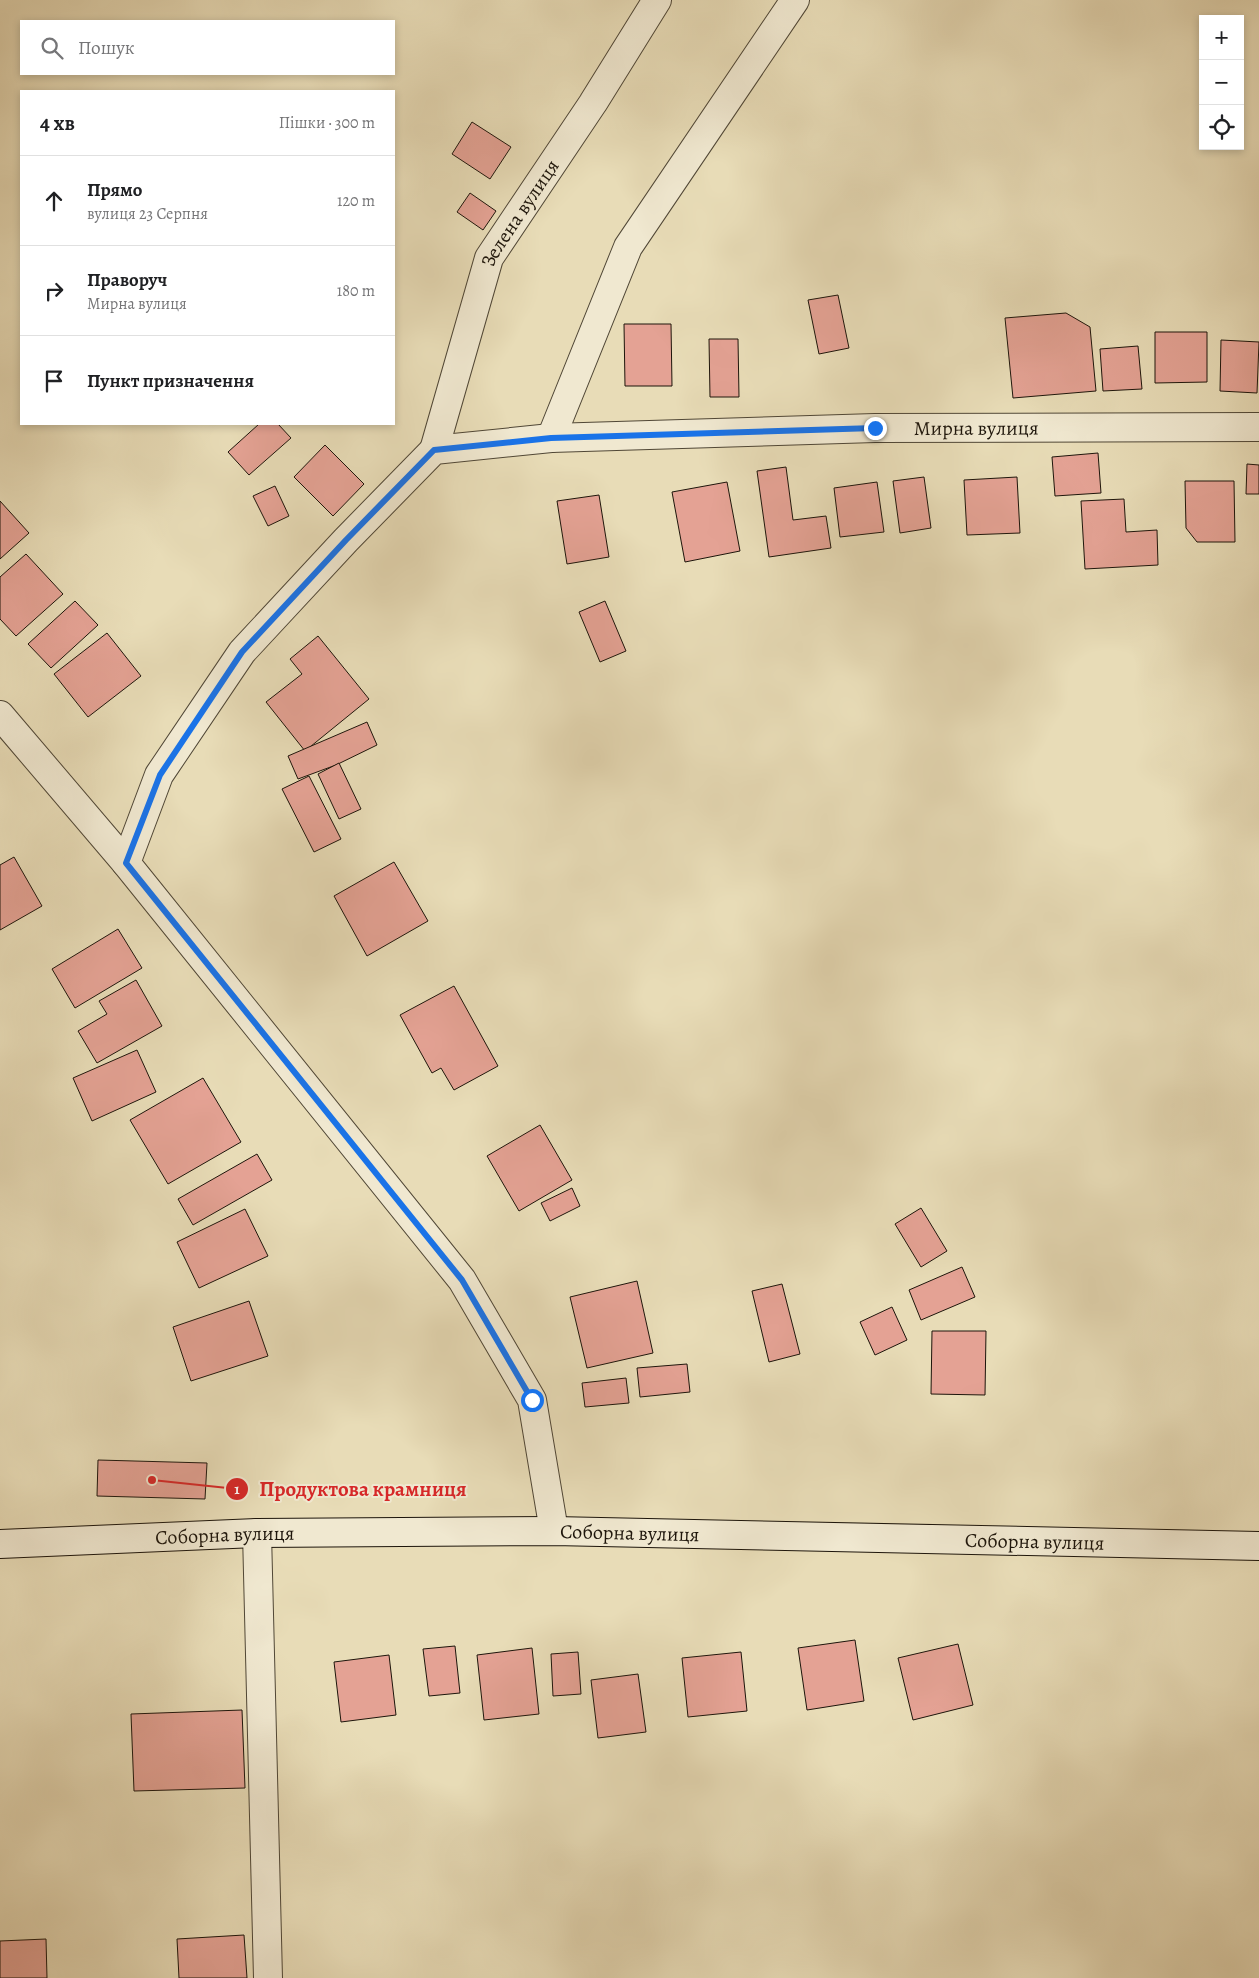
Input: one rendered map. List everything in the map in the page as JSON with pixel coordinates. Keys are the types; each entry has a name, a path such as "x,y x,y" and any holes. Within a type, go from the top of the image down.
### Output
{"street":[{"name":"Зелена вулиця","path":"434,450 489,258 593,103 657,0"},
{"path":"551,438 628,247 795,0"},
{"name":"Мирна вулиця","path":"434,450 551,438 875,428 1259,427"},
{"path":"126,863 160,775 242,652 346,540 434,450"},
{"path":"0,715 126,863 462,1280 532,1400 554,1531"},
{"name":"Соборна вулиця","path":"0,1544 257,1534 554,1531 1259,1546"},
{"path":"257,1534 268,1978"}],"building":[{"path":"472,122 511,147 490,179 452,154"},
{"path":"470,193 496,211 483,230 457,212"},
{"path":"838,295 849,348 819,354 808,300"},
{"path":"1066,313 1090,327 1096,391 1013,398 1005,318"},
{"path":"624,324 671,324 672,386 625,386"},
{"path":"1155,332 1207,332 1207,382 1155,383"},
{"path":"709,339 738,339 739,397 710,397"},
{"path":"1221,340 1259,342 1257,393 1220,391"},
{"path":"1138,346 1142,389 1103,391 1100,349"},
{"path":"258,425 279,425 291,438 249,475 228,452"},
{"path":"325,445 364,484 333,516 294,477"},
{"path":"1098,453 1101,493 1055,496 1052,457"},
{"path":"1247,464 1259,465 1259,494 1246,494"},
{"path":"786,467 793,520 826,516 831,548 769,557 757,471"},
{"path":"924,477 931,528 900,533 893,481"},
{"path":"1017,477 1020,533 967,535 964,480"},
{"path":"1185,481 1234,481 1235,542 1197,542 1186,528"},
{"path":"727,482 740,551 685,562 672,492"},
{"path":"877,482 884,532 840,537 834,488"},
{"path":"275,486 289,516 268,526 253,496"},
{"path":"599,495 609,557 567,564 557,501"},
{"path":"1124,499 1126,532 1157,530 1158,565 1085,569 1081,501"},
{"path":"0,501 29,533 0,559"},
{"path":"26,554 63,594 16,636 0,619 0,577"},
{"path":"75,601 98,625 51,668 28,644"},
{"path":"605,601 626,651 600,662 579,612"},
{"path":"107,633 141,676 88,717 54,674"},
{"path":"318,636 369,699 305,751 266,702 302,674 290,659"},
{"path":"367,722 377,745 336,765 298,779 288,756"},
{"path":"339,763 361,809 339,819 318,774"},
{"path":"309,776 341,839 314,852 282,789"},
{"path":"14,857 42,906 0,930 0,865"},
{"path":"394,862 428,921 367,956 334,896"},
{"path":"118,929 142,968 75,1008 52,969"},
{"path":"136,980 162,1026 97,1063 78,1031 107,1014 99,1001"},
{"path":"454,986 498,1066 454,1090 441,1068 432,1073 400,1015"},
{"path":"137,1050 156,1092 92,1121 73,1078"},
{"path":"203,1078 241,1142 168,1184 130,1120"},
{"path":"540,1125 572,1180 519,1211 487,1156"},
{"path":"257,1154 272,1180 193,1225 178,1199"},
{"path":"572,1188 580,1206 550,1221 541,1203"},
{"path":"921,1208 947,1251 921,1267 895,1224"},
{"path":"245,1209 268,1256 199,1288 177,1242"},
{"path":"962,1267 975,1297 921,1320 909,1290"},
{"path":"637,1281 653,1353 587,1368 570,1297"},
{"path":"782,1284 800,1354 769,1362 752,1291"},
{"path":"249,1301 268,1356 191,1381 173,1327"},
{"path":"892,1307 907,1340 875,1355 860,1322"},
{"path":"932,1331 986,1331 985,1395 931,1394"},
{"path":"687,1364 690,1392 640,1397 637,1368"},
{"path":"626,1378 629,1403 585,1407 582,1383"},
{"path":"98,1460 207,1463 205,1499 97,1496"},
{"path":"855,1640 864,1701 807,1710 798,1648"},
{"path":"958,1644 973,1705 913,1720 898,1658"},
{"path":"455,1646 460,1693 429,1696 423,1649"},
{"path":"532,1648 539,1714 484,1720 477,1655"},
{"path":"578,1652 581,1694 553,1696 551,1654"},
{"path":"741,1652 747,1711 688,1717 682,1658"},
{"path":"389,1655 396,1715 341,1722 334,1662"},
{"path":"638,1674 646,1732 598,1738 591,1680"},
{"path":"242,1710 245,1788 134,1791 131,1714"},
{"path":"244,1935 247,1978 179,1978 177,1939"},
{"path":"46,1939 47,1978 0,1978 0,1941"}],"place":[{"name":"Продуктова крамниця","path":"152,1480"}],"route":[{"path":"532,1400 462,1280 126,863 160,775 242,652 346,540 434,450 551,438 875,428"}]}
